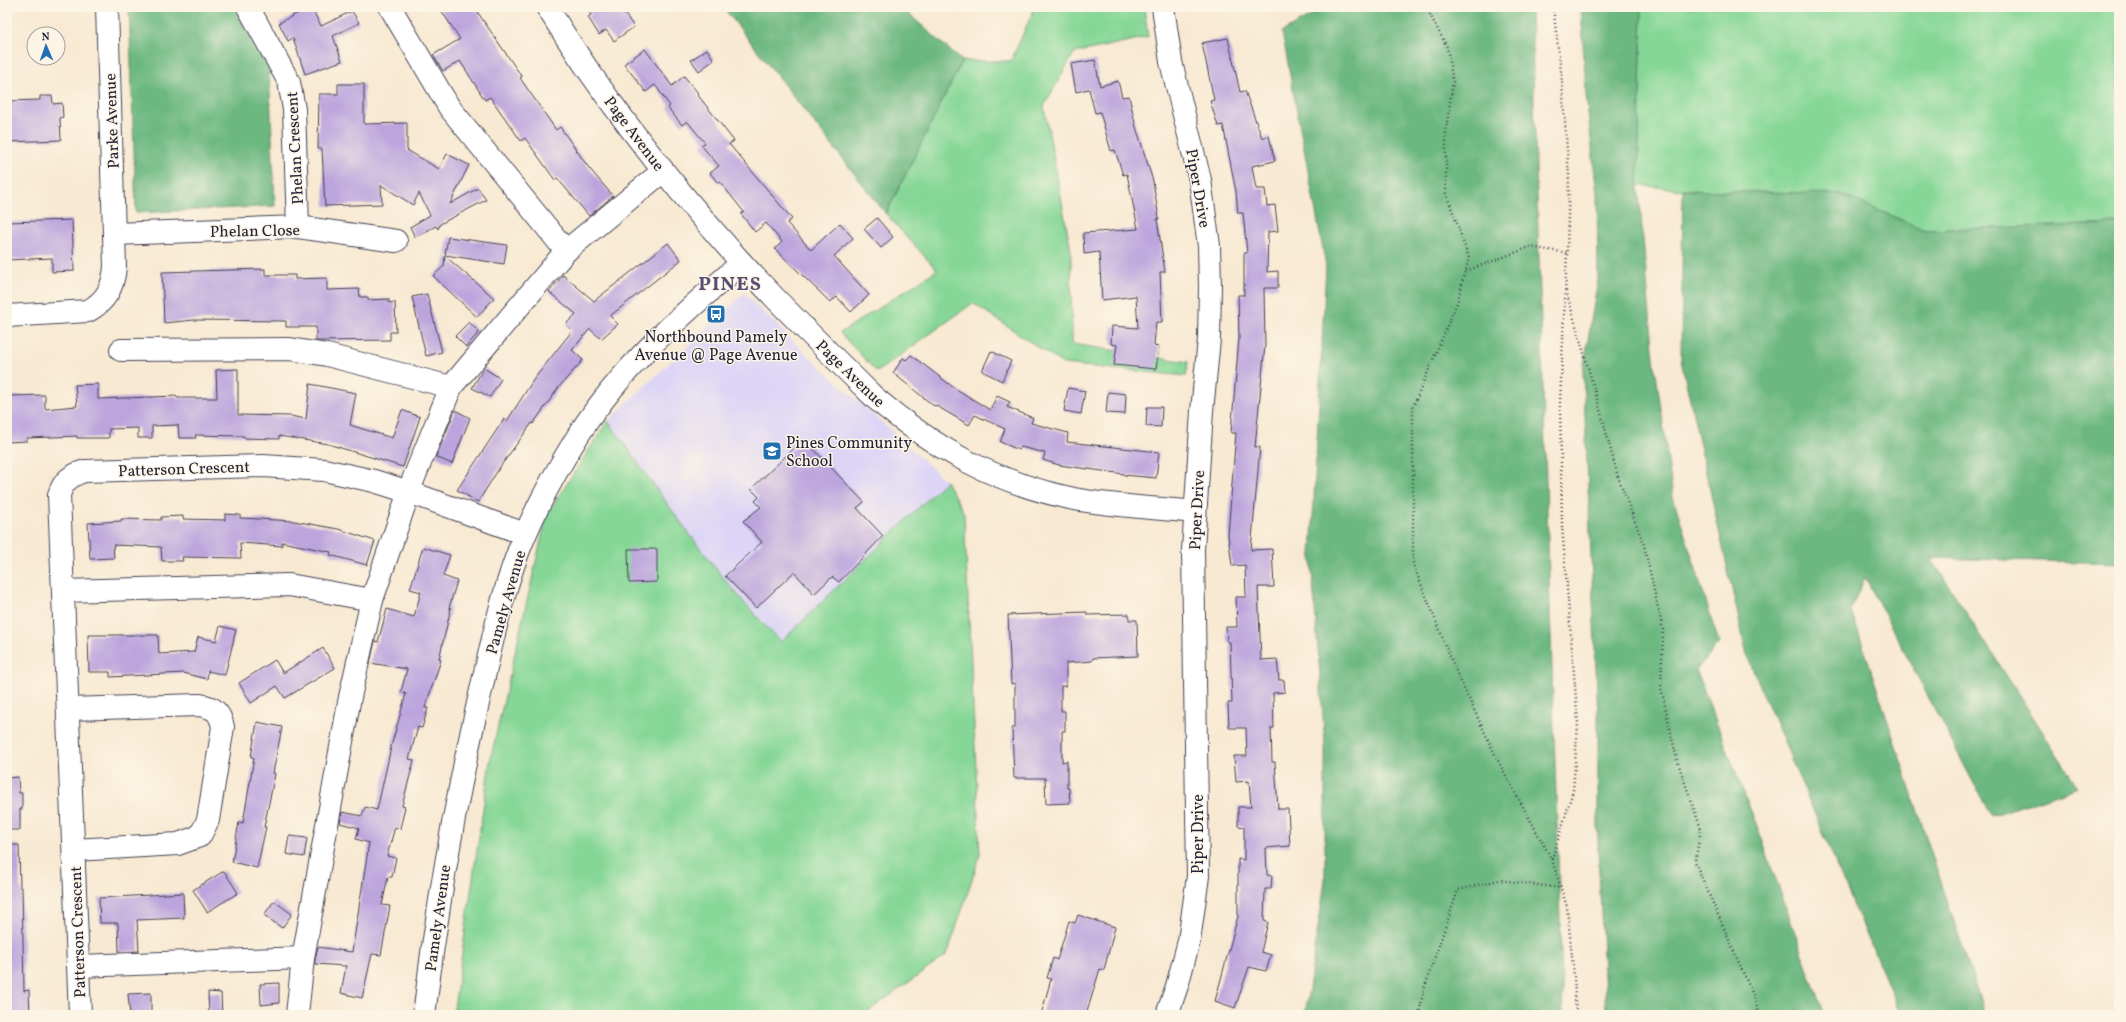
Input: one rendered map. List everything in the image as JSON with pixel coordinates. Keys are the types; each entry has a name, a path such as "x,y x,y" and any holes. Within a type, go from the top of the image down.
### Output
{"street":[{"name":"Parke Avenue","path":"7,316 77,313 88,311 98,306 108,294 114,278 107,7"},
{"name":"Phelan Crescent","path":"248,7 290,82 294,109 298,227"},
{"path":"390,7 448,107 566,251"},
{"name":"Page Avenue","path":"547,7 576,54 663,171 742,263 875,398 913,429 951,454 988,472 1053,494 1096,502 1195,512"},
{"name":"Piper Drive","path":"1163,7 1171,62 1200,180 1209,246 1209,339 1195,512 1193,577 1198,876 1190,936 1177,986 1166,1015"},
{"path":"298,1015 303,958 350,697 372,600 409,492 451,387 566,251 663,171"},
{"name":"Phelan Close","path":"114,234 298,227 396,241"},
{"name":"Pamely Avenue","path":"424,1015 445,862 467,751 494,632 525,534 580,433 617,382 659,337 742,263"},
{"path":"121,350 290,349 327,355 451,387"},
{"name":"Patterson Crescent","path":"80,1015 69,710 59,495 66,480 85,471 288,467 348,475 409,492 525,534"},
{"path":"63,591 289,585 372,600"},
{"name":"Patterson Crescent","path":"69,710 199,705 214,708 219,713 223,727 208,820 200,836 178,844 74,850"},
{"path":"78,966 303,958"}],"path":[{"path":"1426,7 1447,47 1453,82 1446,129 1446,193 1469,258 1457,303 1413,407 1413,564 1456,671 1497,759 1552,860 1566,906 1574,976 1576,1015"},
{"path":"1552,860 1574,791 1578,723 1562,526 1560,402 1568,253 1569,176 1561,70 1553,7"},
{"path":"1465,272 1530,247 1568,253"},
{"path":"1565,289 1618,477 1644,545 1663,630 1661,688 1677,760 1701,829 1695,862 1753,995 1760,1015"},
{"path":"1419,1015 1423,992 1458,890 1499,880 1561,888"}],"shaded area":[{"name":"Pines Community School","path":"744,293 801,349 946,481 781,642 751,611 700,548 608,421"}],"green space":[{"path":"129,7 234,7 269,69 275,206 136,213"},
{"path":"723,7 901,7 962,61 886,214"},
{"path":"1035,7 1144,7 1148,37 1074,53 1044,106 1071,251 1072,344 1188,362 1186,376 1063,364 973,303 877,372 840,333 937,270 886,214 962,61 1011,61"},
{"path":"1326,7 1531,7 1563,1015 1305,1015 1325,881 1325,745 1311,556 1326,266 1282,32"},
{"path":"1581,7 1642,7 1638,185 1654,358 1673,497 1719,643 1696,670 1760,834 1824,1015 1606,1015 1598,850 1598,717 1583,370 1598,278 1597,194 1586,95"},
{"path":"1642,7 2119,7 2119,224 1925,230 1840,194 1683,190 1638,185"},
{"path":"1683,190 1840,194 1925,230 2119,224 2119,563 1931,558 2078,787 1991,816 1865,577 1851,610 1985,1015 1901,1015 1747,656 1681,360"},
{"path":"608,421 690,535 734,590 781,642 946,481 964,513 980,855 947,955 863,1015 453,1015 490,761 547,514"}],"building":[{"path":"311,7 321,26 352,11 359,23 333,36 342,61 305,74 293,38 288,41 279,23"},
{"path":"439,7 474,7 556,130 560,127 589,168 613,196 589,216 557,178 555,180 525,138 521,141 490,97 485,100 460,61 443,71 433,55 460,39"},
{"path":"586,7 620,7 634,27 614,41 606,30 599,35 588,17 591,15"},
{"path":"1228,38 1240,92 1245,91 1262,138 1269,136 1275,161 1252,166 1256,189 1265,189 1267,206 1275,205 1278,231 1268,232 1267,272 1278,271 1278,288 1264,288 1265,345 1255,447 1260,447 1251,550 1272,549 1274,587 1258,587 1261,660 1277,659 1279,680 1284,680 1285,692 1273,693 1274,728 1271,728 1272,762 1275,762 1278,809 1288,809 1290,846 1266,848 1267,875 1272,876 1271,889 1265,889 1264,921 1268,922 1261,952 1271,955 1266,971 1249,967 1235,1008 1215,1001 1238,916 1238,859 1244,860 1244,827 1238,826 1238,807 1251,807 1249,781 1236,782 1234,756 1247,756 1246,728 1229,728 1228,703 1232,703 1230,642 1227,642 1226,627 1237,627 1236,597 1246,597 1245,565 1232,566 1228,535 1236,433 1231,433 1239,338 1238,295 1244,295 1244,253 1247,253 1243,213 1238,213 1236,192 1223,125 1218,126 1210,101 1214,100 1202,43"},
{"path":"645,49 672,86 684,76 734,141 729,144 792,219 787,223 811,250 840,223 853,238 834,256 869,295 851,312 837,297 830,302 775,249 782,242 766,223 755,232 741,214 744,212 720,182 718,183 710,173 719,166 701,145 705,143 687,121 682,125 668,108 670,106 655,85 646,92 624,64"},
{"path":"707,49 714,60 699,71 691,60"},
{"path":"1095,60 1100,86 1118,81 1122,97 1129,96 1136,127 1153,181 1165,272 1160,272 1162,322 1156,322 1154,346 1159,347 1156,369 1114,365 1117,345 1111,344 1112,326 1138,328 1136,296 1102,300 1099,252 1084,254 1083,233 1138,229 1127,174 1123,175 1115,150 1111,151 1100,112 1095,113 1089,89 1076,92 1071,64"},
{"path":"338,84 364,84 364,124 407,123 407,150 439,169 447,154 469,165 450,204 478,188 486,200 440,224 438,229 436,226 415,237 410,227 430,215 419,193 413,205 381,185 382,204 325,206 322,149 318,149 319,94 338,94"},
{"path":"40,96 52,96 53,104 62,103 63,117 60,118 61,140 7,142 7,101 40,100"},
{"path":"877,218 893,237 881,248 864,229"},
{"path":"72,220 74,271 52,272 52,258 7,260 7,222"},
{"path":"448,237 507,245 504,264 445,255"},
{"path":"668,243 681,260 610,316 618,324 601,339 590,329 572,350 583,360 559,387 533,424 532,423 500,467 478,502 457,490 504,419 507,421 534,379 572,331 566,324 576,314 549,292 563,275 594,301"},
{"path":"445,256 494,298 477,317 433,276 444,266"},
{"path":"265,269 265,275 295,275 295,279 327,278 327,290 359,289 360,297 368,297 368,300 389,299 389,303 395,302 396,332 390,332 390,340 316,341 316,327 286,327 286,321 194,320 164,323 162,272"},
{"path":"427,294 442,352 426,356 412,297"},
{"path":"469,322 479,332 466,347 455,336"},
{"path":"991,351 1011,361 1002,381 982,371"},
{"path":"911,355 953,387 990,410 997,396 1010,402 1007,407 1033,418 1031,423 1068,433 1067,442 1159,452 1156,478 1124,475 1059,465 1043,460 1045,453 1021,447 1019,450 1000,442 1005,429 975,415 969,425 935,405 934,406 893,373 903,358 906,360"},
{"path":"484,368 501,379 490,397 472,388"},
{"path":"238,369 238,415 290,416 306,419 310,384 356,393 350,425 392,438 402,410 420,417 403,467 328,444 279,436 279,439 244,438 244,436 195,435 196,438 179,438 178,425 152,426 152,438 138,438 138,428 109,429 109,438 77,438 77,436 27,438 27,441 7,442 7,396 45,395 45,409 77,406 75,385 98,384 98,399 177,396 177,398 217,398 216,370"},
{"path":"1068,388 1085,391 1081,414 1064,411"},
{"path":"1108,392 1126,394 1125,414 1106,413"},
{"path":"1147,407 1162,407 1161,427 1146,426"},
{"path":"455,410 470,418 452,464 436,457"},
{"path":"804,439 864,502 857,508 883,536 839,582 832,577 814,594 794,572 756,608 725,576 762,542 743,521 761,507 755,501 759,497 751,489"},
{"path":"225,514 240,515 240,518 294,521 338,529 375,541 367,565 330,555 331,552 282,542 282,546 240,543 241,558 182,557 183,561 162,561 161,547 113,545 114,558 90,559 88,523 121,521 121,519 161,520 161,517 183,516 183,519 225,520"},
{"path":"423,547 450,555 443,576 457,581 449,608 451,608 439,659 441,660 425,708 428,708 422,728 418,727 409,759 414,760 402,806 405,807 400,829 395,827 387,856 396,858 392,877 388,877 382,905 390,906 381,955 372,954 362,998 341,993 346,966 315,964 315,960 318,947 352,952 369,843 356,839 359,828 340,823 342,812 362,816 365,807 377,810 392,743 406,694 401,692 407,669 370,663 375,641 378,642 387,609 414,617 421,592 410,589"},
{"path":"628,549 657,549 657,582 629,583"},
{"path":"1087,612 1087,615 1129,614 1129,620 1137,620 1138,656 1093,658 1092,661 1066,663 1066,686 1061,686 1061,711 1065,711 1065,731 1062,731 1062,762 1067,761 1067,788 1069,788 1070,803 1046,804 1045,778 1014,778 1012,728 1015,728 1015,683 1011,684 1008,615"},
{"path":"220,626 236,630 225,675 208,671 207,679 183,673 110,677 110,672 89,672 88,635 158,635 159,654 194,652 198,637 216,641"},
{"path":"323,648 335,668 285,698 277,686 251,703 239,683 275,660 283,673"},
{"path":"257,722 282,727 273,773 275,774 264,827 266,827 257,868 232,862 239,822 243,823 254,758 251,757"},
{"path":"18,777 19,793 22,793 20,830 7,830 7,778"},
{"path":"289,836 307,838 304,857 286,854"},
{"path":"7,845 19,845 20,888 22,888 24,991 29,990 30,1015 7,1015"},
{"path":"224,871 238,893 207,912 193,890"},
{"path":"183,893 184,918 137,920 139,951 119,952 118,923 100,923 99,898"},
{"path":"274,901 292,914 282,928 264,915"},
{"path":"1078,915 1115,927 1104,970 1100,969 1086,1015 1041,1015 1051,979 1047,978 1053,958 1057,960 1069,921 1075,923"},
{"path":"279,983 279,1003 261,1005 260,984"},
{"path":"208,992 221,993 222,1015 209,1015"},
{"path":"151,993 151,1015 130,1015 128,994"}],"place":[{"name":"Northbound Pamely Avenue @ Page Avenue","path":"716,314"},
{"name":"Pines Community School","path":"772,451"}],"district":[{"name":"PINES","path":"730,283"}]}
